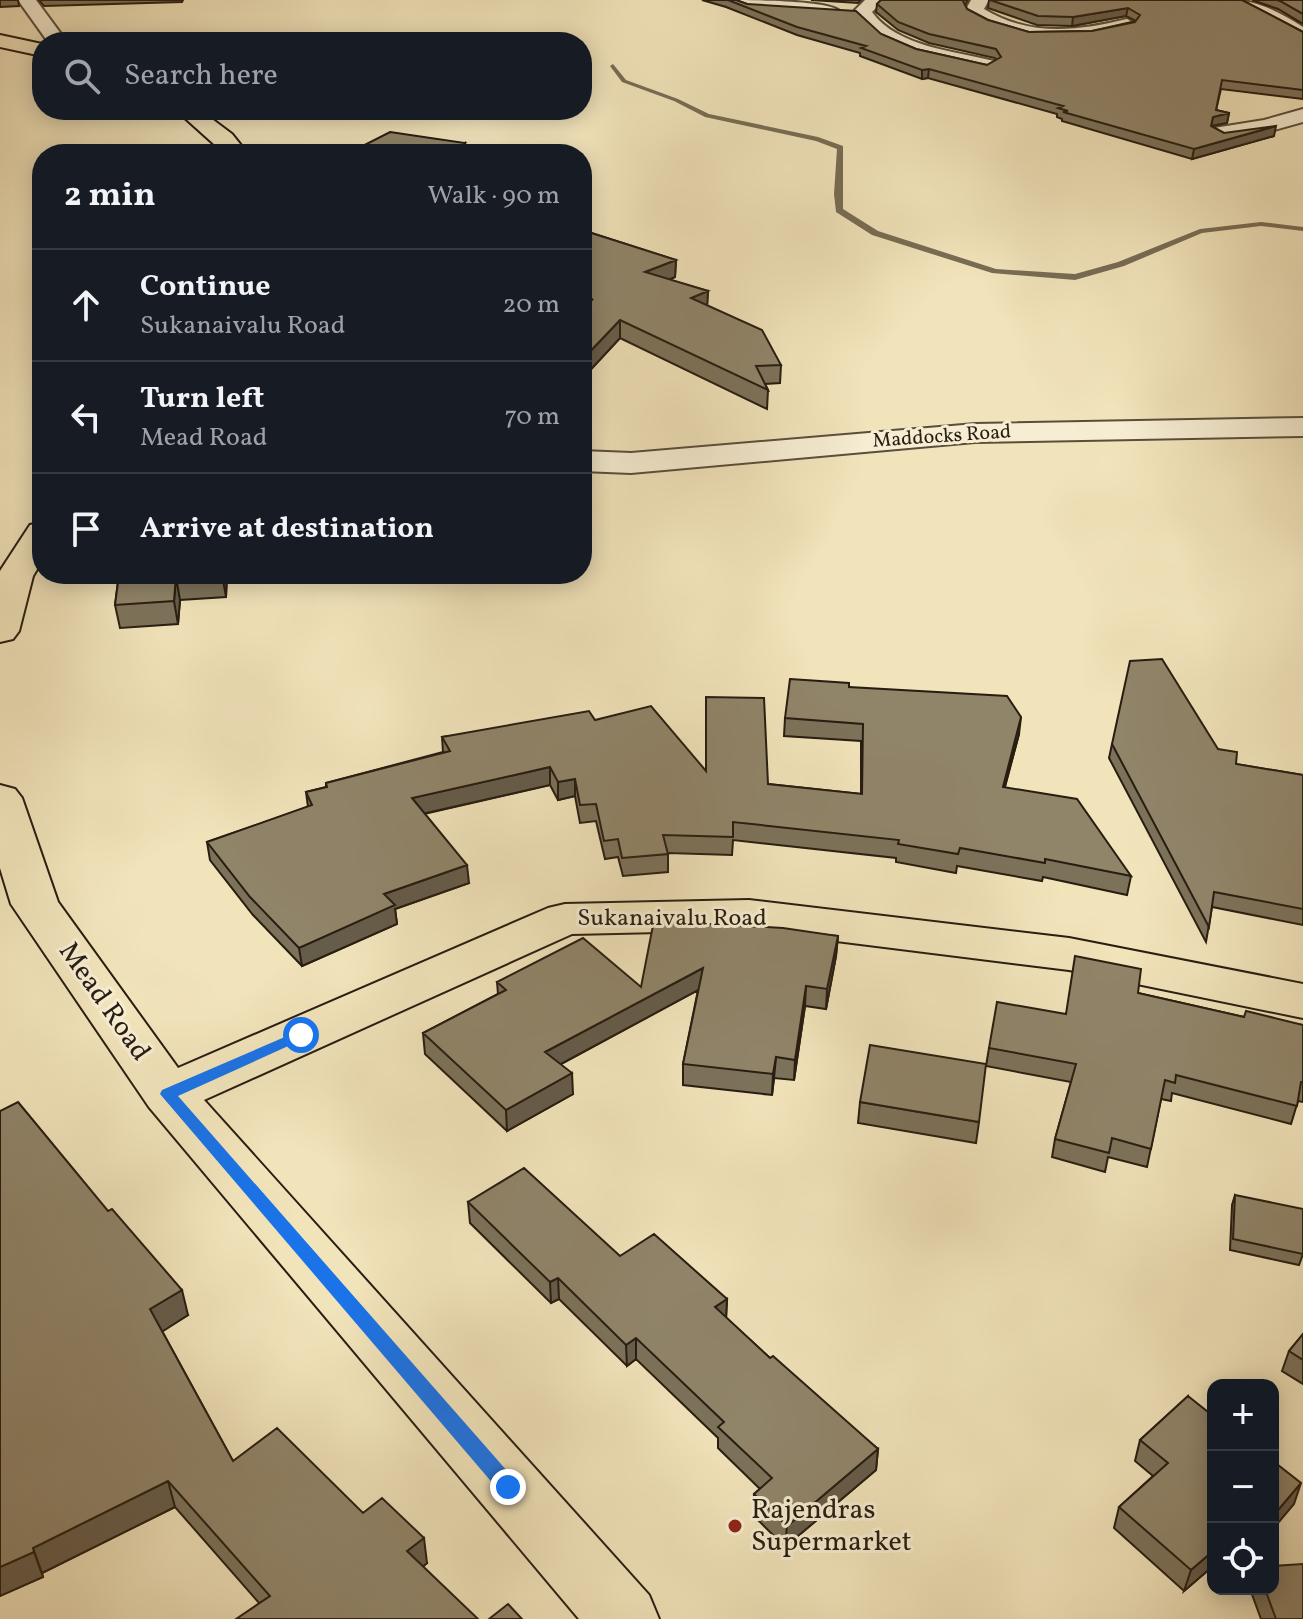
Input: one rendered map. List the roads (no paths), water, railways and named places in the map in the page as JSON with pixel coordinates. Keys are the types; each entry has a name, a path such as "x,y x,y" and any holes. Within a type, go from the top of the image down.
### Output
{"main road":[{"path":"0,41 32,48"},
{"path":"200,120 228,144"},
{"path":"0,631 15,576 32,548"},
{"name":"Mead Road","path":"0,798 35,904 168,1094 624,1619"},
{"name":"Sukanaivalu Road","path":"168,1094 565,919 749,915 1069,954 1303,1001"}],"street":[{"path":"27,0 51,32"},
{"path":"980,0 974,11 995,25 1027,33 1062,37 1091,34 1127,24"},
{"path":"1238,0 1299,29"},
{"path":"732,1 783,8 869,5 879,31 901,42 987,65"},
{"path":"1222,133 1267,126 1303,115"},
{"name":"Maddocks Road","path":"592,461 631,463 975,433 1303,427"}],"waterway":[{"path":"613,66 624,81 676,100 707,116 818,139 840,148 839,210 875,233 995,271 1075,277 1121,264 1200,231 1261,224 1303,229"}],"place":[{"name":"Rajendras Supermarket","path":"735,1526"}]}
